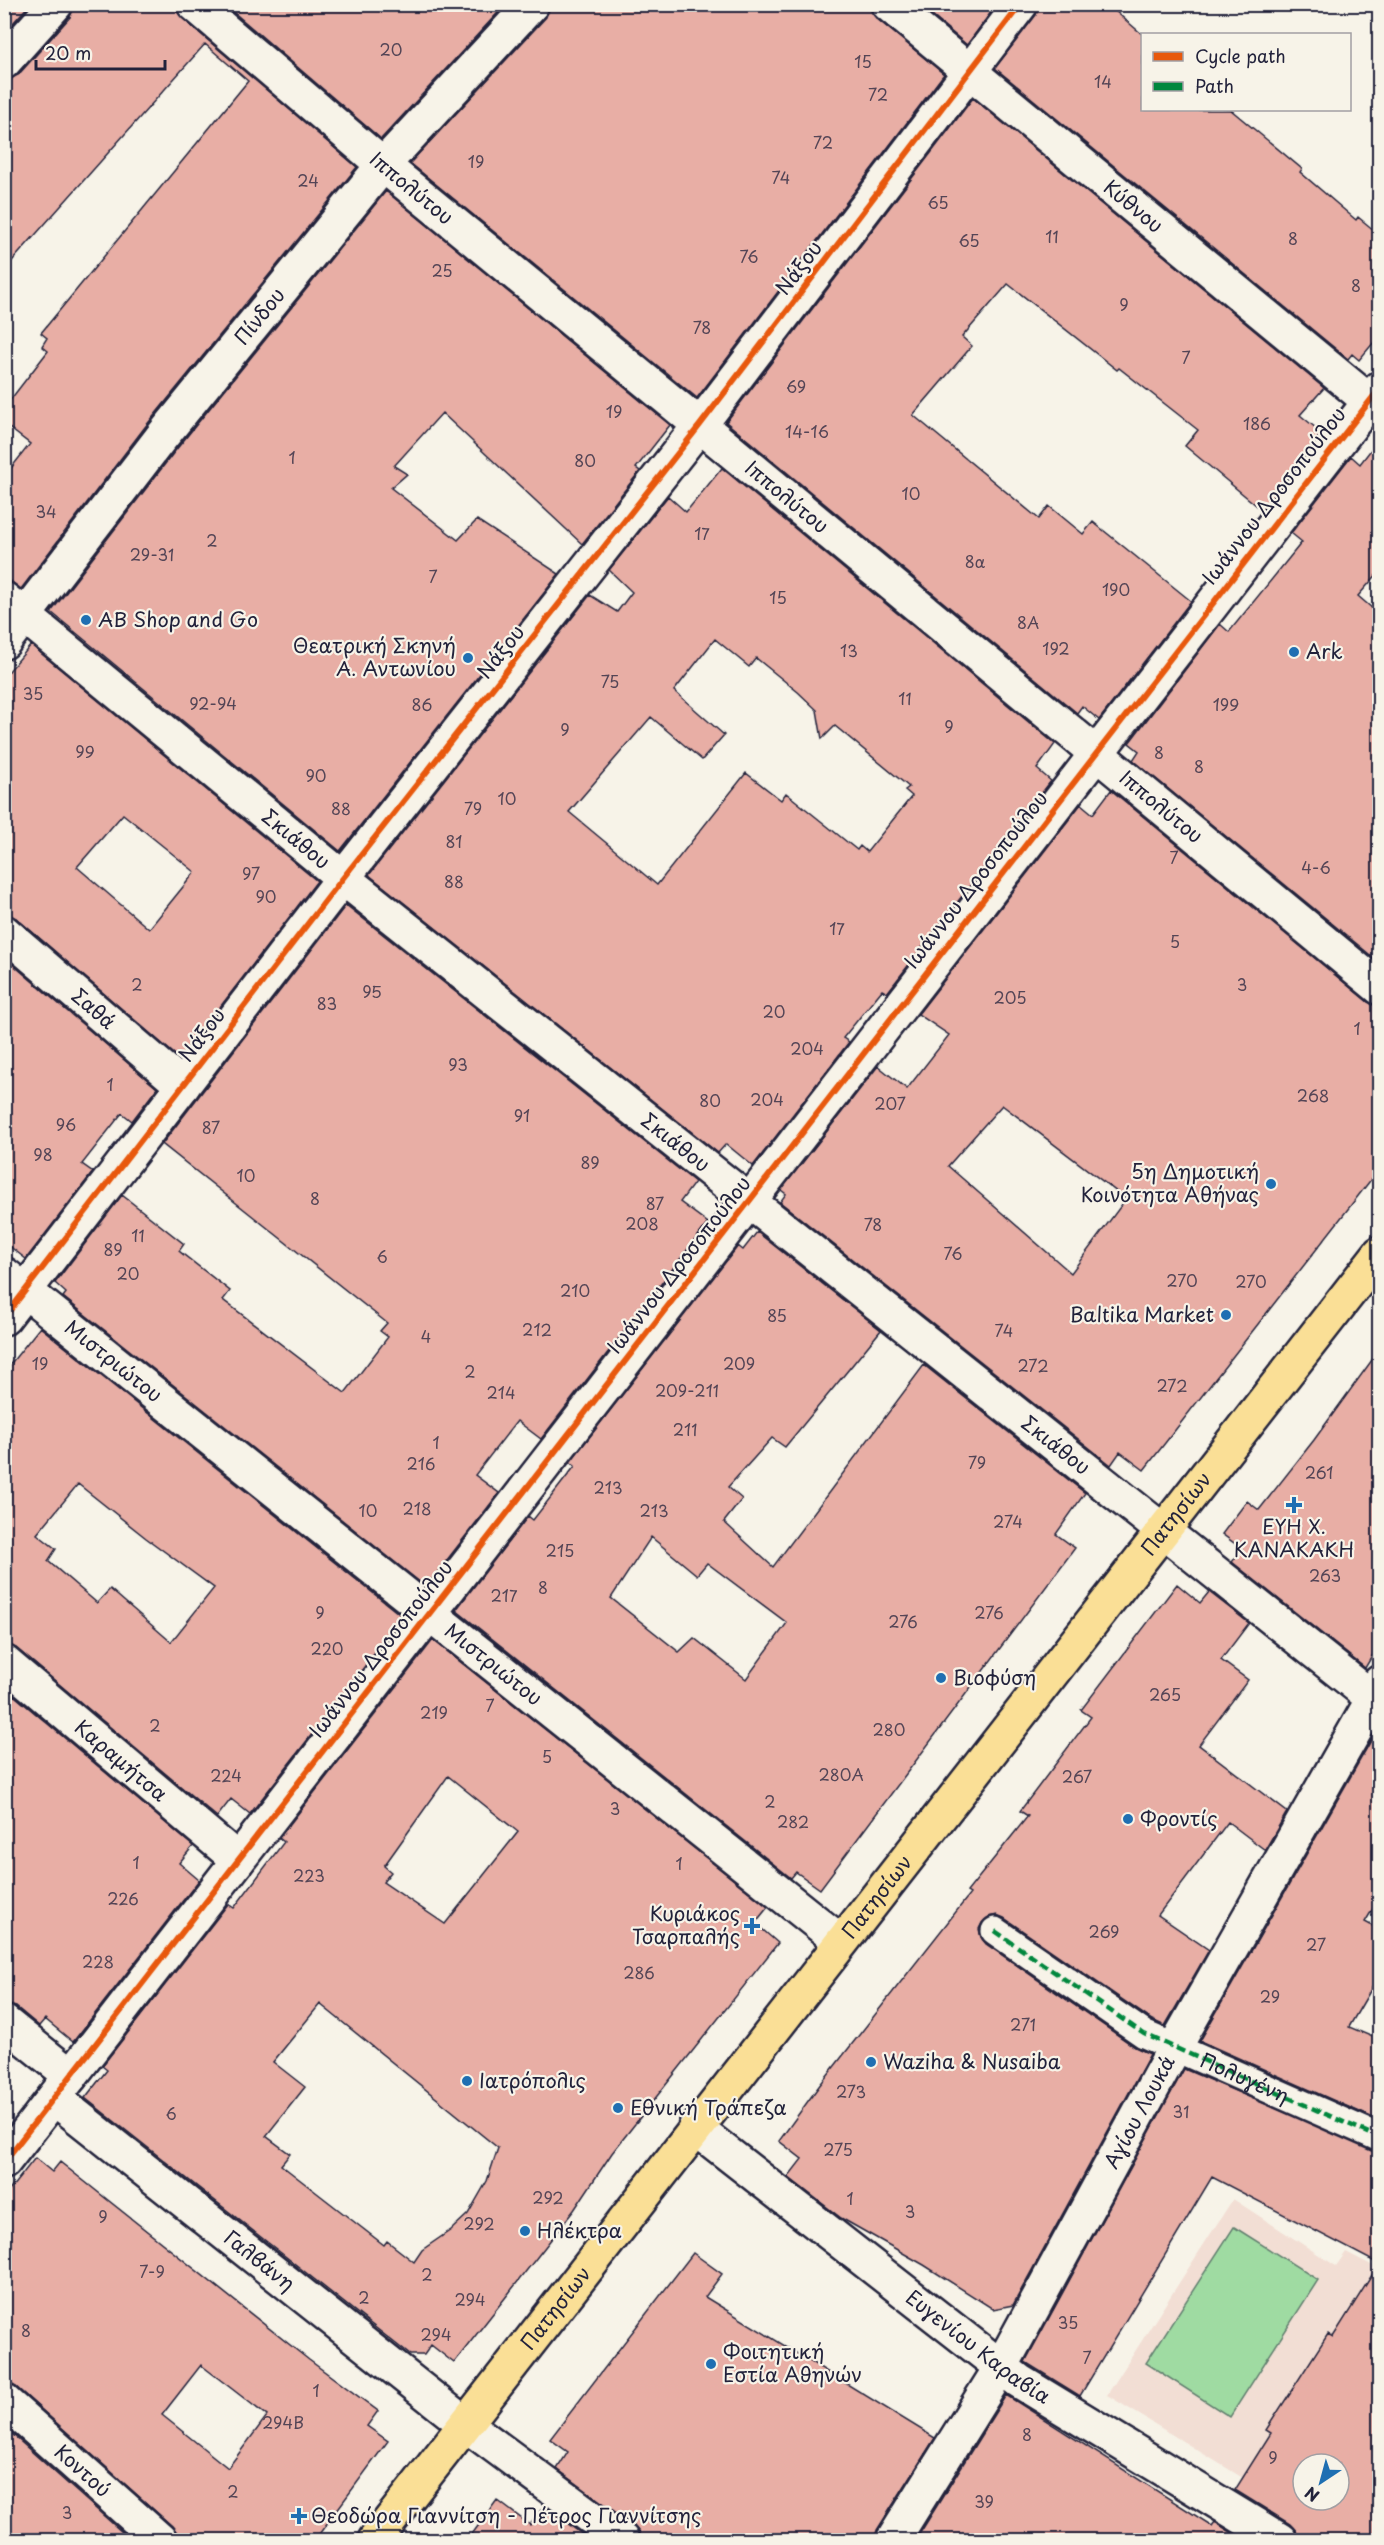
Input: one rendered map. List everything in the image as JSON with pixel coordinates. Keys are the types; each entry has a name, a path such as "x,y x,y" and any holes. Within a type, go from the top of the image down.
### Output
{"main road":[{"name":"Πατησίων","path":"375,2541 1380,1252"}],"street":[{"path":"4,62 56,4"},
{"name":"Ιππολύτου","path":"194,4 383,165 1380,988"},
{"name":"Πίνδου","path":"4,642 15,607 159,439 383,165 532,4"},
{"name":"Κύθνου","path":"888,4 1376,399"},
{"name":"Νάξου","path":"4,1318 15,1283 183,1086 342,878 700,425 1021,4"},
{"name":"Ιωάννου Δροσοπούλου","path":"4,2162 1096,753 1376,399"},
{"name":"Σκιάθου","path":"15,607 342,878 1162,1530 1377,1695"},
{"name":"Σαθά","path":"4,932 183,1086"},
{"name":"Μιστριώτου","path":"15,1283 841,1942"},
{"name":"Καραμήτσα","path":"4,1662 238,1860"},
{"name":"Αγίου Λουκά","path":"893,2541 1001,2367 1175,2046 1377,1695"},
{"name":"Πολυγένη","path":"995,1931 1144,2034 1380,2138"},
{"name":"Γαλβάνη","path":"4,2022 62,2087 465,2424 622,2541"},
{"name":"Ευγενίου Καραβία","path":"695,2128 1018,2381 1280,2541"},
{"name":"Κοντού","path":"4,2401 160,2541"}],"shaded area":[{"path":"1233,2199 1336,2266 1346,2252 1379,2269 1379,2540 1318,2512 1351,2512 1351,2452 1291,2452 1291,2500 1243,2478 1107,2395"}],"green space":[{"path":"1234,2227 1318,2280 1230,2417 1146,2363"}],"building":[{"path":"4,4 30,4 4,33"},
{"path":"74,4 176,4 177,11 182,18 357,167 145,427 21,589 4,576 4,477 30,444 4,424 4,408 48,351 42,346 47,338 41,333 248,81 205,44 4,270 4,80 18,75 70,17"},
{"path":"224,4 506,4 381,139"},
{"path":"550,4 870,4 871,11 876,18 944,74 697,398 410,163 546,17"},
{"path":"918,4 997,4 967,45"},
{"path":"1039,4 1107,4 1141,33 1141,111 1232,111 1302,169 1300,172 1356,220 1358,217 1380,235 1380,335 1359,360 1352,354 1348,359 995,68 1036,15"},
{"path":"973,98 1324,388 1300,415 1322,433 1262,510 1185,446 1198,430 1008,284 962,337 972,346 913,415 1039,519 1049,506 1083,534 1093,522 1191,601 1099,720 1082,706 1077,713 726,422"},
{"path":"386,191 670,425 636,468 640,471 582,544 442,413 394,466 407,474 391,488 458,540 477,520 559,574 340,851 51,612 175,451"},
{"path":"1380,438 1380,571 1358,596 1380,615 1380,963 1133,760 1139,751 1129,743 1220,624 1229,632 1302,542 1291,533 1351,456 1360,464"},
{"path":"722,468 1055,744 1037,769 1051,781 887,993 882,990 843,1038 849,1042 753,1166 726,1144 718,1153 369,875 590,595 617,612 632,592 609,570 668,496 686,512","holes":["715,639 749,667 756,658 817,710 822,739 835,726 909,787 905,790 912,796 867,852 860,846 857,850 786,793 781,800 746,773 657,885 569,812 651,717 702,760 724,735 674,691"]},
{"path":"31,645 317,881 180,1059 16,918 4,914 4,677","holes":["123,814 195,872 149,929 77,867"]},
{"path":"1111,790 1368,1002 1380,1006 1380,1168 1144,1470 1120,1452 1111,1465 780,1202 786,1194 781,1190 878,1066 907,1089 949,1035 918,1014 1081,804 1093,814","holes":["1002,1105 1126,1199 1071,1273 948,1166"]},
{"path":"346,905 695,1182 680,1202 708,1223 541,1439 517,1421 475,1475 499,1493 426,1587 63,1297 66,1293 55,1283 122,1195 184,1244 179,1251 230,1291 223,1300 345,1393 388,1337 380,1331 387,1323 162,1144"},
{"path":"4,957 157,1088 132,1121 122,1113 82,1164 93,1172 26,1259 4,1242"},
{"path":"757,1232 881,1330 785,1447 772,1438 728,1487 742,1499 724,1522 773,1567 924,1365 1085,1493 1056,1534 1075,1548 820,1889 796,1872 791,1878 456,1610 528,1516 533,1520 575,1466 570,1462 738,1246 743,1250","holes":["651,1537 697,1575 707,1563 787,1623 746,1679 694,1638 679,1652 611,1598"]},
{"path":"40,1327 403,1617 250,1814 231,1799 217,1817 16,1648 4,1644 4,1372","holes":["78,1484 214,1588 171,1642 110,1589 97,1603 48,1561 56,1549 37,1534"]},
{"path":"1380,1349 1380,1643 1365,1668 1232,1562 1242,1549 1222,1534 1247,1501 1259,1510 1314,1440"},
{"path":"1177,1584 1200,1603 1209,1592 1249,1623 1221,1660 1248,1680 1199,1745 1287,1812 1265,1850 1228,1822 1158,1915 1209,1950 1165,2026 1152,2020 1004,1918 997,1915 989,1917 982,1923 979,1929 986,1944 1135,2047 1150,2054 1013,2305 993,2309 924,2265 841,2218 788,2177 802,2159 779,2141 819,2086 970,1894 967,1892 1028,1816 1020,1811 1091,1717 1081,1710"},
{"path":"433,1640 768,1907 755,1923 778,1943 612,2153 574,2210 454,2363 431,2345 424,2355 410,2355 85,2098 107,2070 102,2066 228,1904 234,1908 284,1842 279,1838","holes":["448,1776 518,1832 445,1924 383,1882 391,1872 384,1866","320,2004 498,2148 487,2181 468,2214 451,2230 422,2250 414,2262 387,2241 384,2245 281,2165 290,2154 266,2136 305,2087 273,2062"]},
{"path":"4,1687 193,1846 179,1863 199,1880 73,2042 45,2019 39,2026 16,2007 4,2004"},
{"path":"1380,1725 1380,1897 1365,1922 1380,1930 1380,1974 1349,2027 1380,2040 1380,2121 1200,2041"},
{"path":"1184,2069 1380,2153 1380,2541 1299,2541 1296,2531 1290,2524 1235,2490 1271,2433 1266,2430 1328,2334 1333,2337 1379,2264 1212,2177 1080,2396 1025,2362"},
{"path":"35,2158 52,2172 60,2162 309,2360 378,2411 367,2426 388,2441 314,2541 178,2541 178,2534 172,2526 16,2387 4,2383 4,2197","holes":["201,2365 267,2416 228,2468 162,2415"]},
{"name":"Φοιτητική Εστία Αθηνών","path":"693,2253 722,2274 705,2297 935,2438 877,2530 874,2541 640,2541 639,2532 633,2525 557,2469 568,2452 550,2439"},
{"path":"1006,2395 1212,2526 1215,2522 1245,2541 915,2541"},
{"path":"4,2427 132,2541 21,2541 4,2526"},
{"path":"497,2500 530,2525 544,2506 591,2541 467,2541"}],"marked path":[{"path":"995,1931 1144,2034 1380,2138"}],"cycle path":[{"path":"4,1318 343,878 700,425 1021,4"},
{"path":"4,2162 1380,388"}],"place":[{"name":"ΑΒ Shop and Go","path":"86,620"},
{"name":"Ark","path":"1294,652"},
{"name":"Θεατρική Σκηνή Α. Αντωνίου","path":"468,658"},
{"name":"5η Δημοτική Κοινότητα Αθήνας","path":"1271,1184"},
{"name":"Baltika Market","path":"1226,1315"},
{"name":"ΕΥΗ Χ. ΚΑΝΑΚΑΚΗ","path":"1294,1505"},
{"name":"Βιοφύση","path":"941,1678"},
{"name":"Φροντίς","path":"1128,1819"},
{"name":"Κυριάκος Τσαρπαλής","path":"752,1926"},
{"name":"Waziha & Nusaiba","path":"871,2062"},
{"name":"Ιατρόπολις","path":"467,2081"},
{"name":"Εθνική Τράπεζα","path":"618,2108"},
{"name":"Ηλέκτρα","path":"525,2231"},
{"name":"Φοιτητική Εστία Αθηνών","path":"711,2364"},
{"name":"Θεοδώρα Γιαννίτση - Πέτρος Γιαννίτσης","path":"299,2516"}]}
